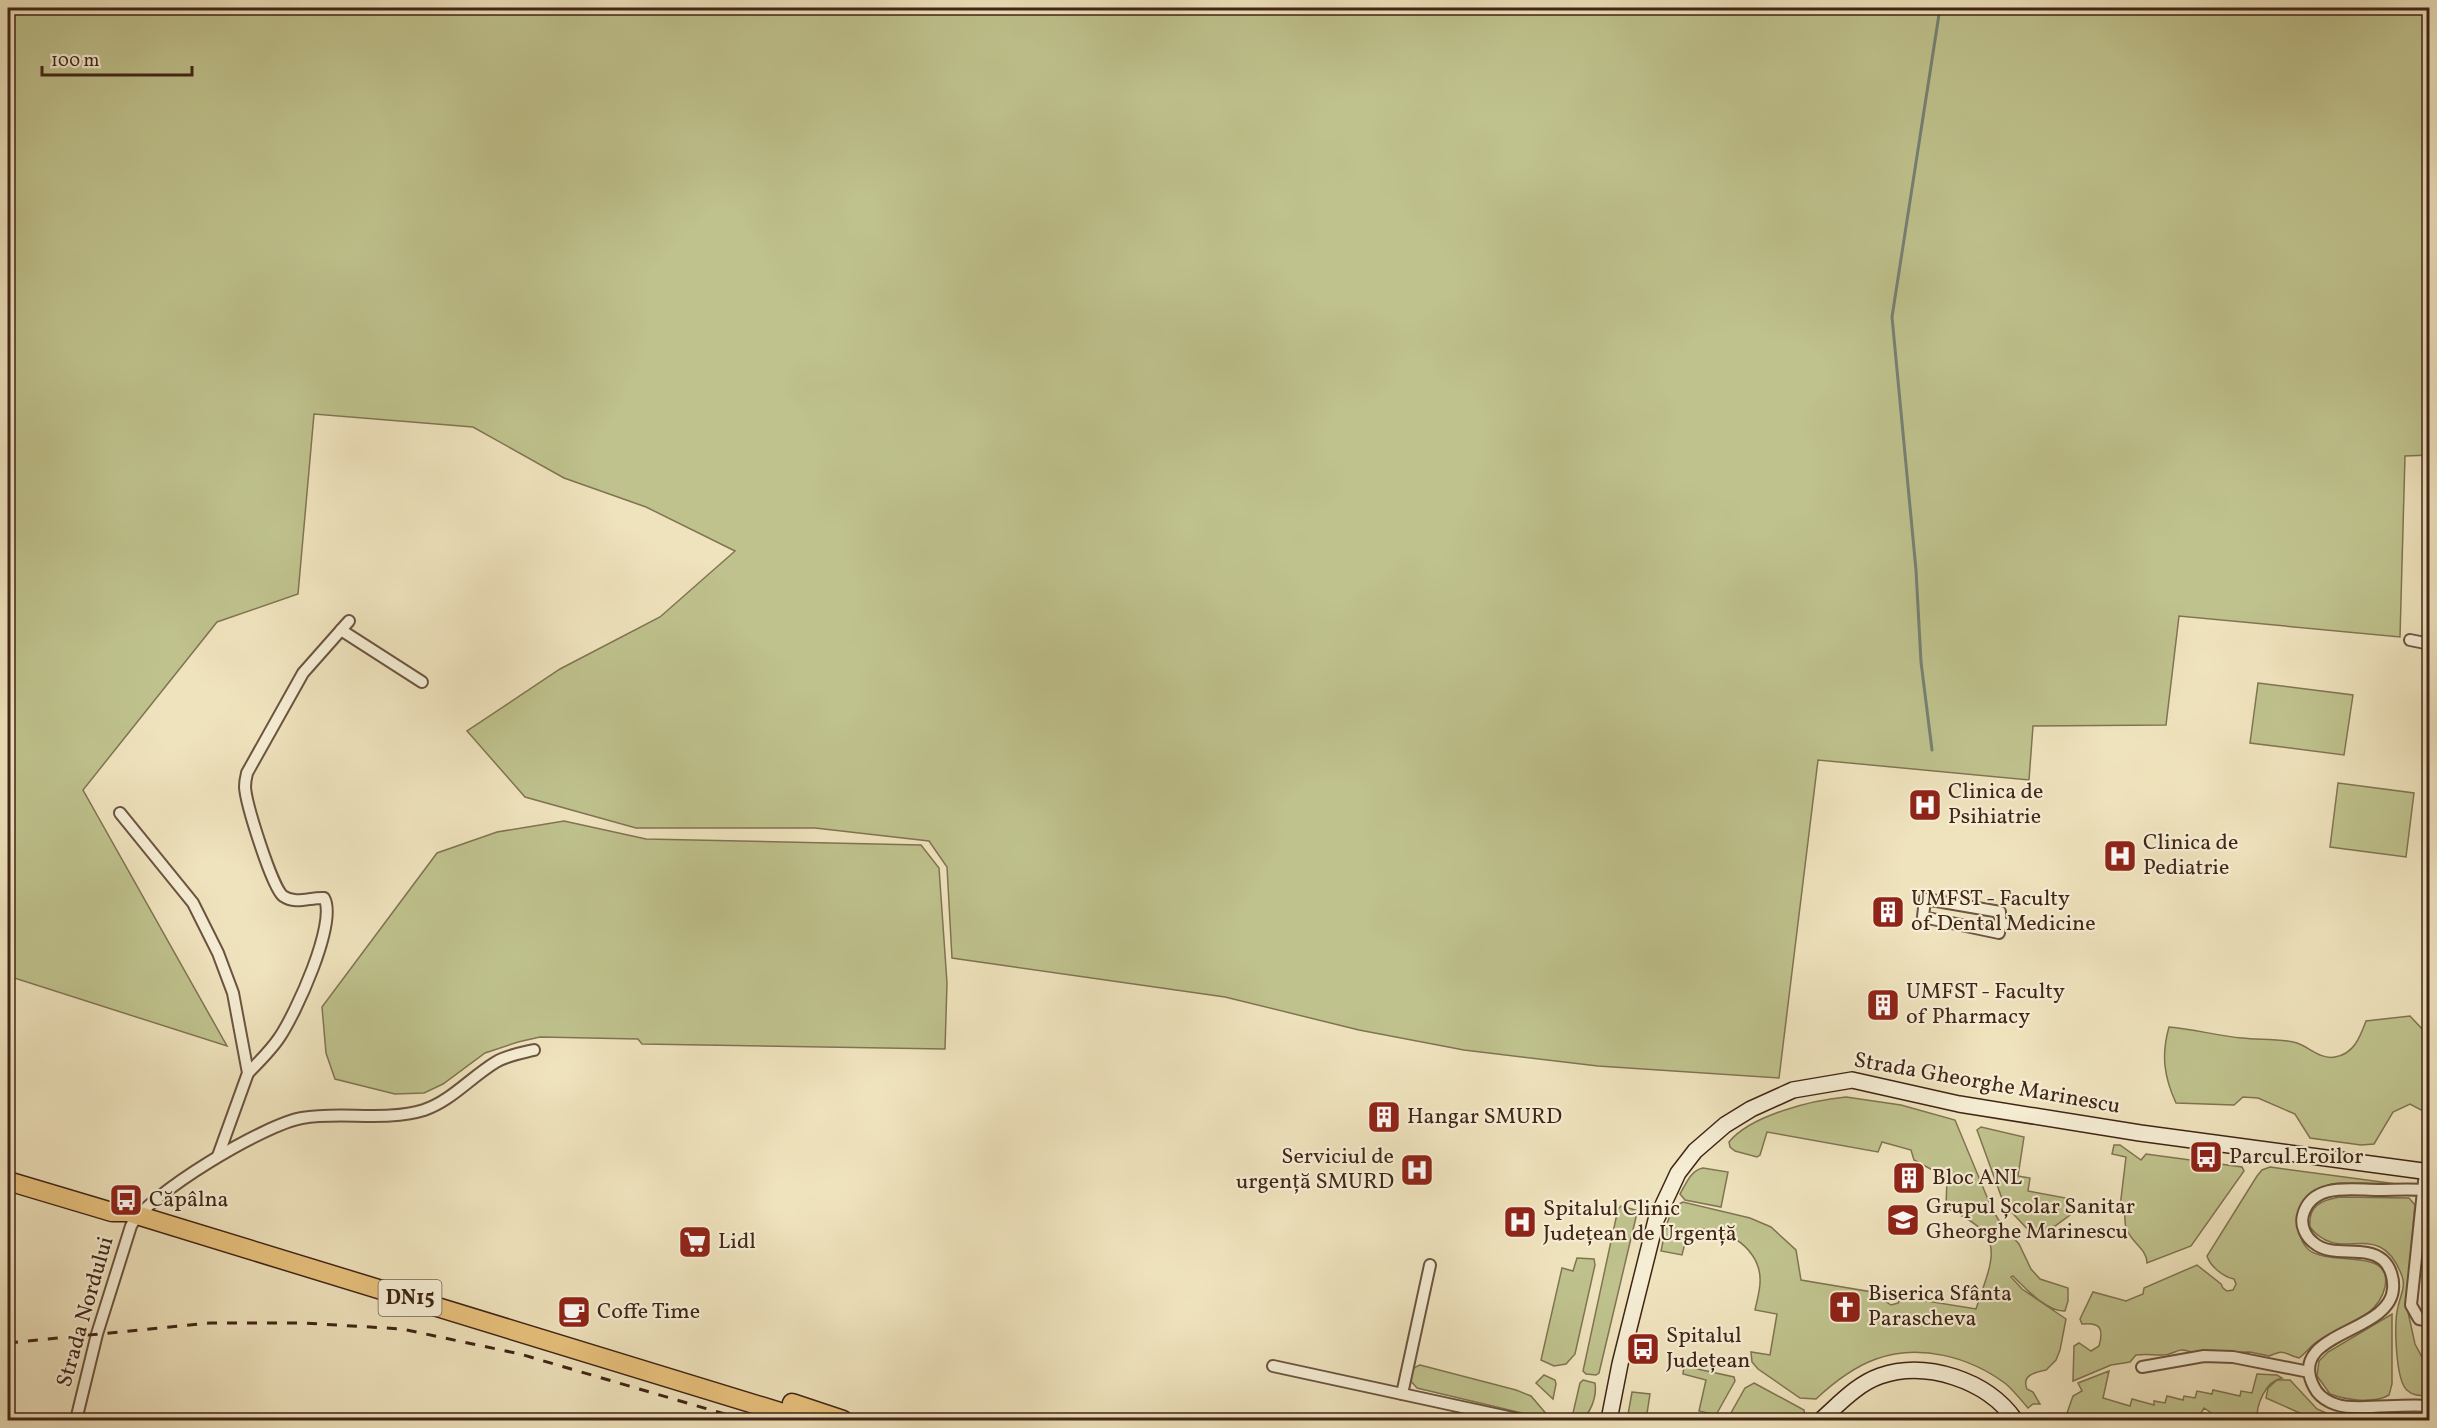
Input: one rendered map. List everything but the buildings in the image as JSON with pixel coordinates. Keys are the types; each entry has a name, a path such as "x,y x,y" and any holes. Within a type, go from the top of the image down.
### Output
{"main road":[{"name":"Strada Gheorghe Marinescu","path":"1609,1420 1620,1364 1654,1228 1662,1204 1678,1173 1695,1151 1725,1125 1751,1108 1793,1090 1852,1080 1959,1104 2140,1134 2427,1172"},
{"name":"DN15","path":"8,1170 115,1203 132,1213 806,1420"},
{"name":"DN15","path":"8,1181 112,1212 132,1213"},
{"name":"DN15","path":"634,1366 647,1362 843,1420"},
{"path":"1821,1420 1856,1389 1878,1376 1903,1371 1926,1370 1962,1380 1992,1396 2015,1420"}],"street":[{"path":"218,1157 248,1073 279,1038 297,1006 321,945 327,917 327,904 324,898 295,900 286,898 278,890 263,852 245,787 247,773 303,673 345,626 422,682"},
{"path":"2410,640 2430,644"},
{"path":"120,813 194,903 219,953 233,993 248,1073"},
{"path":"1925,899 2000,912 2003,924 1999,933 1923,917 1925,899"},
{"path":"132,1213 218,1157 265,1131 300,1118 422,1110 440,1102 498,1061 534,1050"},
{"path":"2427,1172 2423,1190 2411,1305 2419,1318 2430,1321"},
{"path":"2423,1190 2348,1189 2320,1194 2310,1202 2302,1219 2305,1233 2315,1244 2328,1250 2372,1254 2385,1261 2392,1276 2393,1292 2385,1306 2372,1318 2322,1345 2313,1355 2306,1372 2316,1391 2326,1400 2338,1405 2351,1407 2430,1406"},
{"name":"Strada Nordului","path":"76,1420 97,1334 131,1226 132,1213"},
{"path":"1402,1394 1430,1265"},
{"path":"2142,1367 2204,1356 2233,1357 2306,1372"},
{"path":"1273,1366 1522,1420"}],"green space":[{"path":"8,8 2429,8 2430,455 2405,456 2400,637 2179,616 2166,725 2033,726 2029,780 1818,760 1779,1078 1598,1066 1464,1050 1359,1030 1225,997 952,958 947,867 929,841 815,828 636,828 525,797 467,731 560,669 660,617 735,551 646,507 564,478 473,427 314,414 298,594 217,622 83,790 227,1046 8,976"},
{"path":"2258,683 2353,695 2344,755 2250,743"},
{"path":"2338,783 2414,793 2406,857 2330,847"},
{"path":"564,821 646,839 921,845 939,868 947,983 945,1049 642,1044 638,1039 540,1037 485,1053 443,1084 424,1093 395,1094 335,1079 326,1053 322,1007 437,853 497,832"},
{"path":"2410,1016 2425,1032 2429,1033 2429,1110 2423,1111 2410,1104 2393,1112 2374,1144 2361,1145 2310,1138 2295,1114 2258,1098 2243,1097 2234,1105 2176,1103 2169,1084 2165,1066 2165,1047 2169,1027 2249,1039 2290,1041 2325,1057 2335,1057 2352,1049 2366,1021"},
{"path":"1846,1097 1901,1105 1955,1120 1992,1209 2001,1224 2019,1244 2031,1269 2040,1279 2068,1288 2065,1311 2044,1304 2066,1319 2056,1360 2046,1370 2030,1375 2026,1380 2027,1389 2033,1392 2040,1404 2033,1404 2028,1408 2006,1384 1977,1366 1944,1355 1909,1352 1892,1354 1860,1366 1829,1387 1816,1399 1800,1398 1758,1369 1752,1362 1751,1352 1770,1355 1777,1314 1755,1310 1760,1278 1753,1255 1745,1246 1724,1233 1700,1229 1688,1231 1682,1255 1661,1251 1670,1216 1677,1205 1683,1202 1750,1218 1771,1227 1796,1250 1801,1280 1884,1294 1885,1301 1891,1305 1898,1303 1902,1297 1976,1309 1991,1260 1991,1248 1987,1238 1966,1218 1946,1208 1947,1178 1914,1160 1911,1150 1882,1142 1878,1152 1767,1132 1760,1155 1757,1157 1735,1151 1730,1147 1729,1142 1752,1124 1783,1110","holes":["2013,1276 2044,1304 2022,1289 2011,1277"]},
{"path":"1981,1127 2024,1137 2018,1176 2030,1178 2028,1191 2071,1199 2070,1215 2055,1226 2040,1230 2038,1238 2032,1234 2004,1204 1977,1130"},
{"path":"2114,1145 2120,1145 2141,1160 2146,1154 2242,1167 2244,1171 2191,1246 2147,1263 2145,1254 2127,1230 2120,1207 2126,1157 2112,1154"},
{"path":"2270,1167 2397,1184 2346,1183 2326,1186 2310,1196 2304,1203 2298,1220 2301,1238 2309,1250 2319,1255 2370,1262 2379,1266 2385,1274 2385,1287 2374,1308 2356,1321 2315,1343 2299,1358 2281,1352 2269,1356 2250,1352 2193,1353 2179,1350 2166,1355 2136,1355 2130,1362 2111,1365 2073,1381 2074,1346 2079,1343 2091,1351 2099,1346 2101,1331 2097,1325 2082,1324 2080,1319 2093,1292 2126,1301 2143,1294 2144,1288 2197,1265 2227,1291 2233,1290 2236,1284 2234,1279 2218,1270 2207,1256 2257,1176 2262,1170"},
{"path":"1703,1168 1728,1172 1721,1207 1685,1200 1680,1194 1692,1174"},
{"path":"2340,1197 2409,1198 2415,1205 2406,1303 2415,1344 2429,1370 2429,1396 2410,1393 2400,1376 2396,1325 2403,1284 2402,1276 2393,1258 2382,1248 2371,1244 2334,1243 2322,1238 2310,1227 2311,1214 2317,1205"},
{"path":"1621,1206 1636,1210 1637,1213 1599,1373 1586,1374 1583,1371 1618,1209"},
{"path":"1577,1258 1594,1259 1595,1265 1575,1354 1566,1364 1554,1366 1541,1360 1562,1268 1573,1271"},
{"path":"2392,1314 2392,1384 2389,1395 2383,1398 2360,1400 2330,1394 2317,1376 2319,1361 2328,1352"},
{"path":"1420,1365 1531,1396 1548,1416 1547,1419 1417,1388 1409,1379 1412,1370"},
{"path":"1684,1366 1734,1377 1735,1381 1716,1415 1699,1411 1706,1380 1683,1374"},
{"path":"2109,1371 2103,1398 2130,1406 2132,1399 2154,1405 2154,1401 2165,1403 2167,1396 2183,1400 2184,1396 2195,1398 2197,1391 2212,1394 2213,1390 2240,1396 2241,1391 2252,1393 2257,1374 2277,1375 2282,1378 2266,1389 2258,1408 2257,1420 2222,1420 2204,1408 2197,1420 2059,1420 2060,1417 2066,1416 2073,1396 2082,1391 2078,1383"},
{"path":"1544,1375 1555,1380 1553,1399 1536,1383"},
{"path":"1583,1380 1595,1383 1595,1393 1590,1410 1578,1420 1573,1413 1580,1383"},
{"path":"2277,1380 2290,1380 2317,1409 2333,1416 2429,1416 2429,1420 2302,1420 2302,1414 2266,1398 2268,1388"},
{"path":"1754,1383 1804,1410 1805,1418 1803,1420 1727,1420 1745,1388"},
{"path":"1632,1392 1650,1394 1646,1420 1627,1420"}],"waterway":[{"path":"1932,750 1921,662 1916,570 1892,317 1940,8"}],"railway":[{"path":"8,1343 210,1323 304,1323 402,1329 520,1354 745,1420"}],"place":[{"name":"Clinica de Psihiatrie","path":"1925,805"},
{"name":"Clinica de Pediatrie","path":"2120,856"},
{"name":"UMFST - Faculty of Dental Medicine","path":"1888,912"},
{"name":"UMFST - Faculty of Pharmacy","path":"1883,1005"},
{"name":"Hangar SMURD","path":"1384,1117"},
{"name":"Parcul Eroilor","path":"2206,1157"},
{"name":"Serviciul de urgență SMURD","path":"1417,1170"},
{"name":"Bloc ANL","path":"1909,1178"},
{"name":"Căpâlna","path":"126,1200"},
{"name":"Grupul Școlar Sanitar Gheorghe Marinescu","path":"1903,1220"},
{"name":"Spitalul Clinic Județean de Urgență","path":"1520,1222"},
{"name":"Lidl","path":"695,1242"},
{"name":"Biserica Sfânta Parascheva","path":"1845,1307"},
{"name":"Coffe Time","path":"574,1312"},
{"name":"Spitalul Județean","path":"1643,1349"}]}
